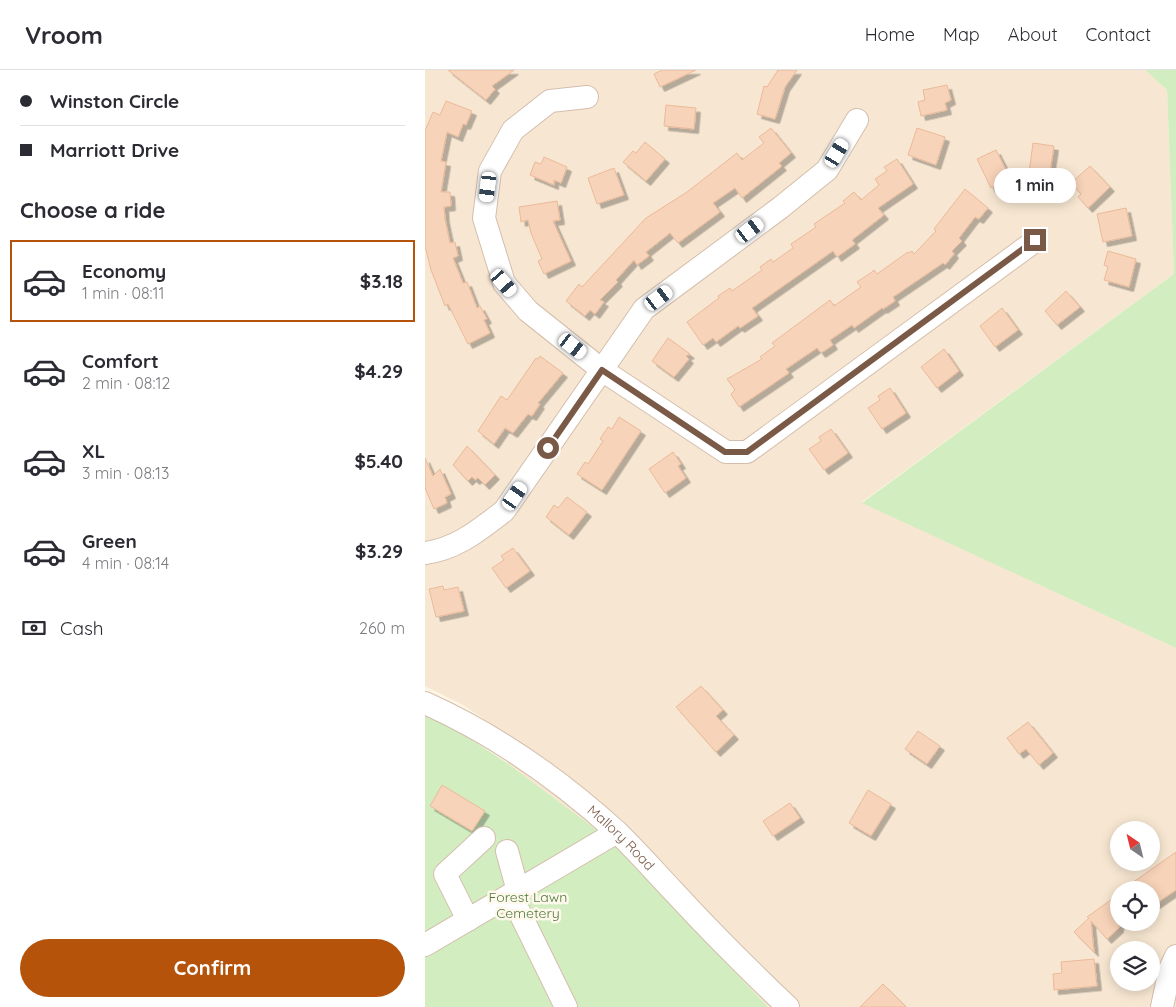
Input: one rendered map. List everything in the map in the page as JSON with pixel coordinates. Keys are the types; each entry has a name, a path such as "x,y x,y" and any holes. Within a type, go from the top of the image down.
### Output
{"street":[{"path":"587,97 550,101 513,130 490,171 485,218 504,283 528,311 602,370 725,452 747,452 1035,240"},
{"path":"425,554 441,551 473,534 504,511 645,310 827,170 857,120"},
{"name":"Mallory Road","path":"427,711 448,714 529,761 577,798 617,832 739,961 787,1007"},
{"path":"425,945 617,832"},
{"path":"468,920 445,874 484,838"},
{"path":"507,851 515,893 566,1007"},
{"path":"1162,1007 1170,969 1176,956"}],"shaded area":[{"path":"425,70 1145,70 1167,90 1174,274 862,502 1176,648 1176,1007 768,1007 609,839 507,763 527,748 463,705 425,686"}],"green space":[{"path":"1145,70 1176,70 1176,648 862,503 1174,274 1167,90"},
{"name":"Forest Lawn Cemetery","path":"425,715 456,730 507,763 609,839 768,1007 425,1007"}],"building":[{"path":"448,70 514,70 492,86 495,89 486,100"},
{"path":"662,70 696,70 660,87 654,74"},
{"path":"778,70 797,70 785,87 775,119 757,114 764,86 767,87"},
{"path":"947,85 951,100 945,103 947,110 921,116 918,102 925,100 923,90"},
{"path":"446,101 472,111 466,125 463,124 458,137 447,132 441,161 446,162 441,192 450,192 451,206 444,207 445,219 450,243 455,242 458,256 453,258 463,283 467,282 477,308 480,306 487,319 484,320 490,333 468,344 448,304 445,306 431,270 425,246 425,131 433,112 440,115"},
{"path":"666,105 696,108 694,129 664,126"},
{"path":"771,128 791,153 779,163 782,166 742,198 735,188 713,203 720,212 678,243 670,233 646,252 649,256 637,265 634,260 616,280 618,282 600,300 604,302 595,314 590,310 585,316 566,301 579,284 582,287 646,218 687,192 737,153 742,160 764,143 759,137"},
{"path":"917,128 945,137 936,165 908,155"},
{"path":"645,142 665,159 646,181 623,162 633,151 636,153"},
{"path":"1033,143 1054,146 1050,171 1045,171 1043,182 1028,180"},
{"path":"996,150 1010,178 991,188 977,159"},
{"path":"544,157 567,167 561,183 554,180 554,185 530,175 535,162 541,164"},
{"path":"897,159 913,184 878,208 884,215 852,240 855,244 837,257 833,251 752,308 758,316 740,328 738,326 716,342 713,338 703,345 687,322 719,298 718,296 730,288 732,291 762,270 760,267 771,259 773,262 793,248 791,244 816,227 814,224 845,203 843,201 854,192 861,200 879,185 875,179 887,171 884,167"},
{"path":"1090,166 1110,187 1088,208 1078,197 1081,194 1071,183"},
{"path":"614,168 624,195 597,204 588,178"},
{"path":"965,189 988,208 979,219 975,217 959,238 962,241 952,251 954,254 945,265 943,263 893,297 895,301 854,328 852,325 830,340 833,345 821,353 817,348 786,369 789,373 739,407 731,394 735,390 727,379 762,359 760,357 775,346 772,343 830,300 834,306 861,287 857,282 874,270 877,274 908,252 912,251 914,254 936,231 934,229"},
{"path":"557,201 560,220 553,221 571,261 544,274 538,261 542,259 531,233 528,220 521,222 519,207"},
{"path":"1126,208 1132,236 1103,242 1097,214"},
{"path":"1108,251 1136,259 1129,287 1104,280 1108,267 1104,265"},
{"path":"1066,291 1080,307 1057,325 1045,311"},
{"path":"1002,308 1018,330 995,347 980,326"},
{"path":"668,338 690,354 686,356 689,359 674,377 652,361"},
{"path":"944,349 959,371 937,388 921,367"},
{"path":"540,356 563,373 538,403 540,404 532,416 528,414 513,433 505,428 494,444 478,431 501,396 507,400 536,358 538,359"},
{"path":"890,388 906,413 882,429 868,408 880,400 878,396"},
{"path":"619,417 641,431 602,490 577,474 585,462 588,464 603,441 600,439 608,427 612,429"},
{"path":"831,429 848,453 824,470 809,449 821,441 819,437"},
{"path":"467,446 495,475 485,485 478,478 475,480 472,477 468,481 453,465"},
{"path":"673,452 681,464 678,466 686,478 665,493 649,469"},
{"path":"425,458 433,476 440,469 451,494 445,497 447,503 434,509 425,488"},
{"path":"567,497 587,512 569,535 546,517 554,505 558,508"},
{"path":"513,548 530,571 506,588 492,568 504,560 501,556"},
{"path":"443,586 444,590 458,587 464,611 436,617 429,589"},
{"path":"701,686 723,710 716,716 734,735 716,752 676,707"},
{"path":"1028,722 1053,753 1039,765 1026,749 1019,754 1007,738"},
{"path":"918,731 940,746 927,764 905,749"},
{"path":"442,785 485,811 472,831 430,806"},
{"path":"868,790 891,804 871,836 849,823"},
{"path":"790,803 800,818 773,836 763,821"},
{"path":"1176,852 1176,890 1160,901 1160,881 1135,881 1149,871 1160,871 1160,863"},
{"path":"1110,900 1110,931 1116,931 1107,939 1091,921 1094,952 1074,932 1089,918 1087,917"},
{"path":"1094,959 1097,986 1054,990 1053,974 1062,973 1061,962"},
{"path":"883,984 906,1007 860,1007"}],"route":[{"path":"548,448 602,370 725,452 747,452 1035,240"}]}
